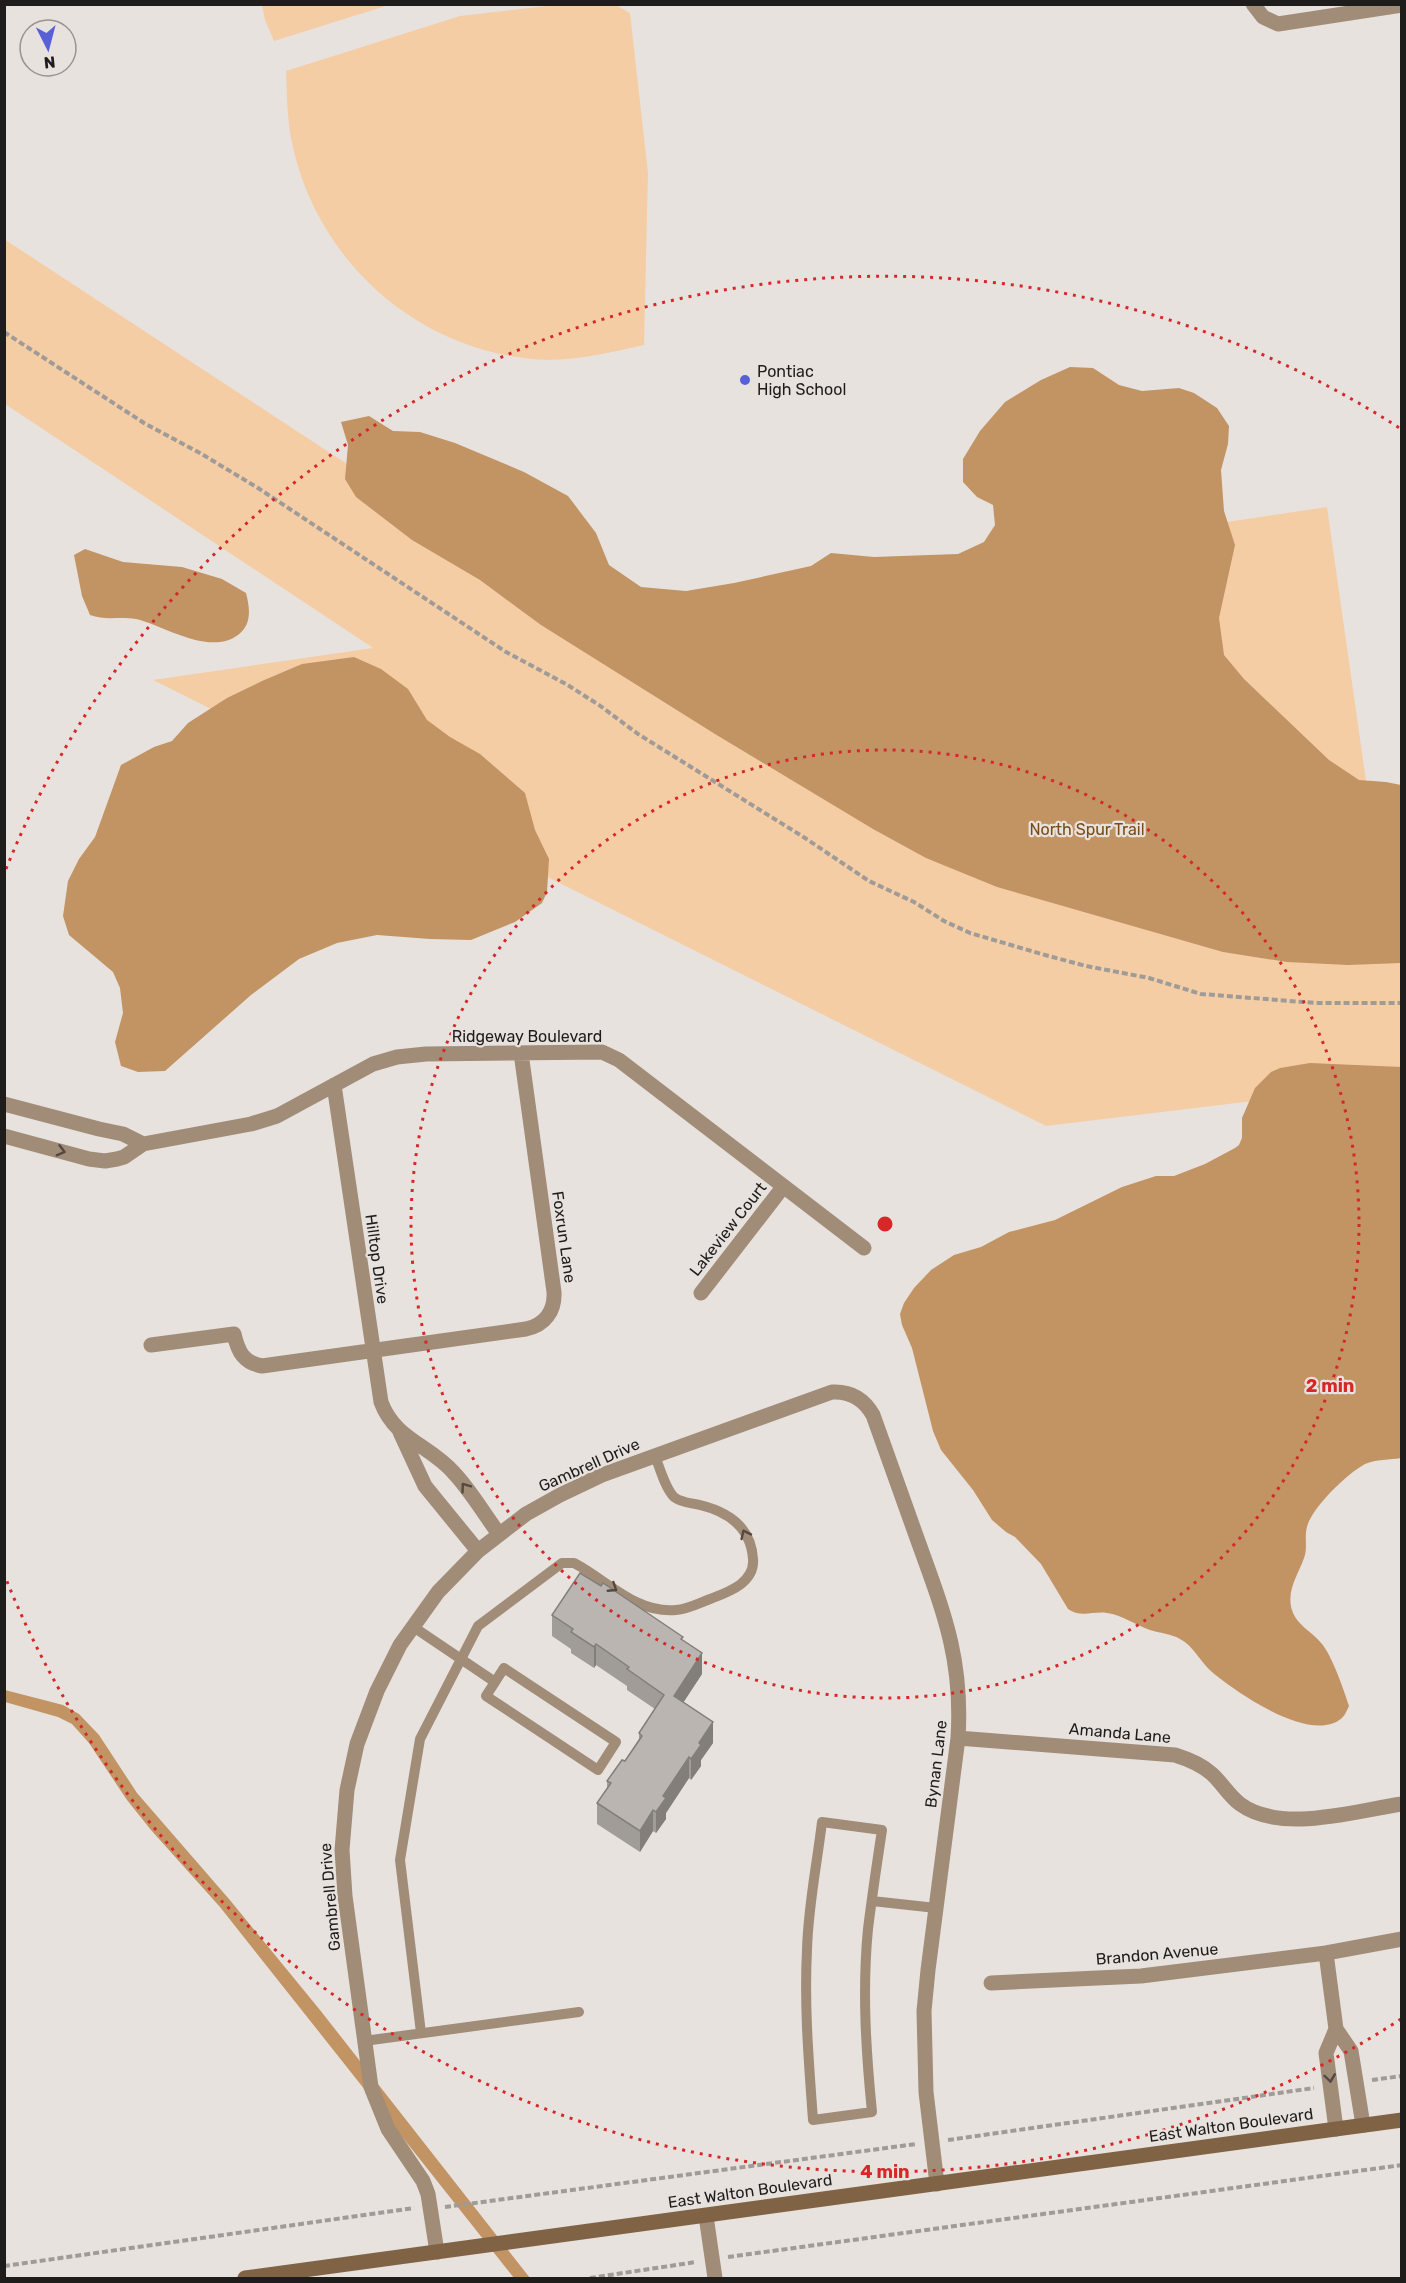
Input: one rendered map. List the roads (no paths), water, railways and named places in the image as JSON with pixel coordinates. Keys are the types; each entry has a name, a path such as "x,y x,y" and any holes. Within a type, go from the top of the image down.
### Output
{"main road":[{"name":"East Walton Boulevard","path":"245,2278 1401,2120"}],"street":[{"path":"1253,4 1263,17 1273,23 1401,5"},
{"name":"Ridgeway Boulevard","path":"4,1136 98,1160 124,1157 143,1144 269,1119 294,1109 373,1064 406,1055 596,1052 614,1056 864,1248"},
{"name":"Foxrun Lane","path":"151,1345 234,1334 240,1353 245,1360 262,1366 533,1328 544,1321 551,1311 554,1292 520,1053"},
{"name":"Hilltop Drive","path":"334,1085 381,1402 388,1418 400,1432 444,1463 455,1474 499,1534"},
{"path":"4,1104 99,1130 123,1134 143,1144"},
{"name":"Lakeview Court","path":"701,1293 783,1187"},
{"name":"Gambrell Drive","path":"438,2252 431,2208 423,2181 381,2116 372,2087 344,1884 342,1850 351,1770 366,1718 389,1665 412,1626 438,1592 478,1551 543,1504 602,1475 827,1392"},
{"name":"Bynan Lane","path":"827,1392 852,1395 862,1401 873,1415 950,1631 959,1686 958,1738 927,1981 924,2033 926,2092 937,2184"},
{"name":"Hilltop Drive","path":"400,1432 425,1486 478,1551"},
{"name":"Amanda Lane","path":"958,1738 1175,1755 1189,1759 1211,1773 1238,1803 1247,1809 1283,1820 1303,1820 1401,1804"},
{"name":"Brandon Avenue","path":"992,1983 1141,1977 1326,1953 1401,1939"},
{"path":"1326,1953 1336,2029 1352,2051 1363,2125"},
{"path":"1336,2029 1326,2053 1336,2129"},
{"path":"706,2216 715,2278"}],"lane":[{"path":"421,2033 400,1860 420,1738 478,1626 562,1563 574,1563 640,1604 665,1610 689,1607 733,1591 747,1578 753,1567 753,1556 741,1526 730,1516 719,1511 685,1502 673,1496 655,1456"},
{"path":"412,1626 495,1682"},
{"path":"504,1668 616,1742 598,1770 486,1696 495,1682 504,1668"},
{"path":"822,1822 882,1830 872,1901 868,1930 866,1989 867,2055 872,2112 813,2121 806,2020 806,1971 809,1922 822,1822"},
{"path":"872,1901 936,1908"},
{"path":"364,2041 579,2012"}],"place":[{"name":"Pontiac High School","path":"745,380"}],"park label":[{"name":"North Spur Trail","path":"1087,829"}]}
